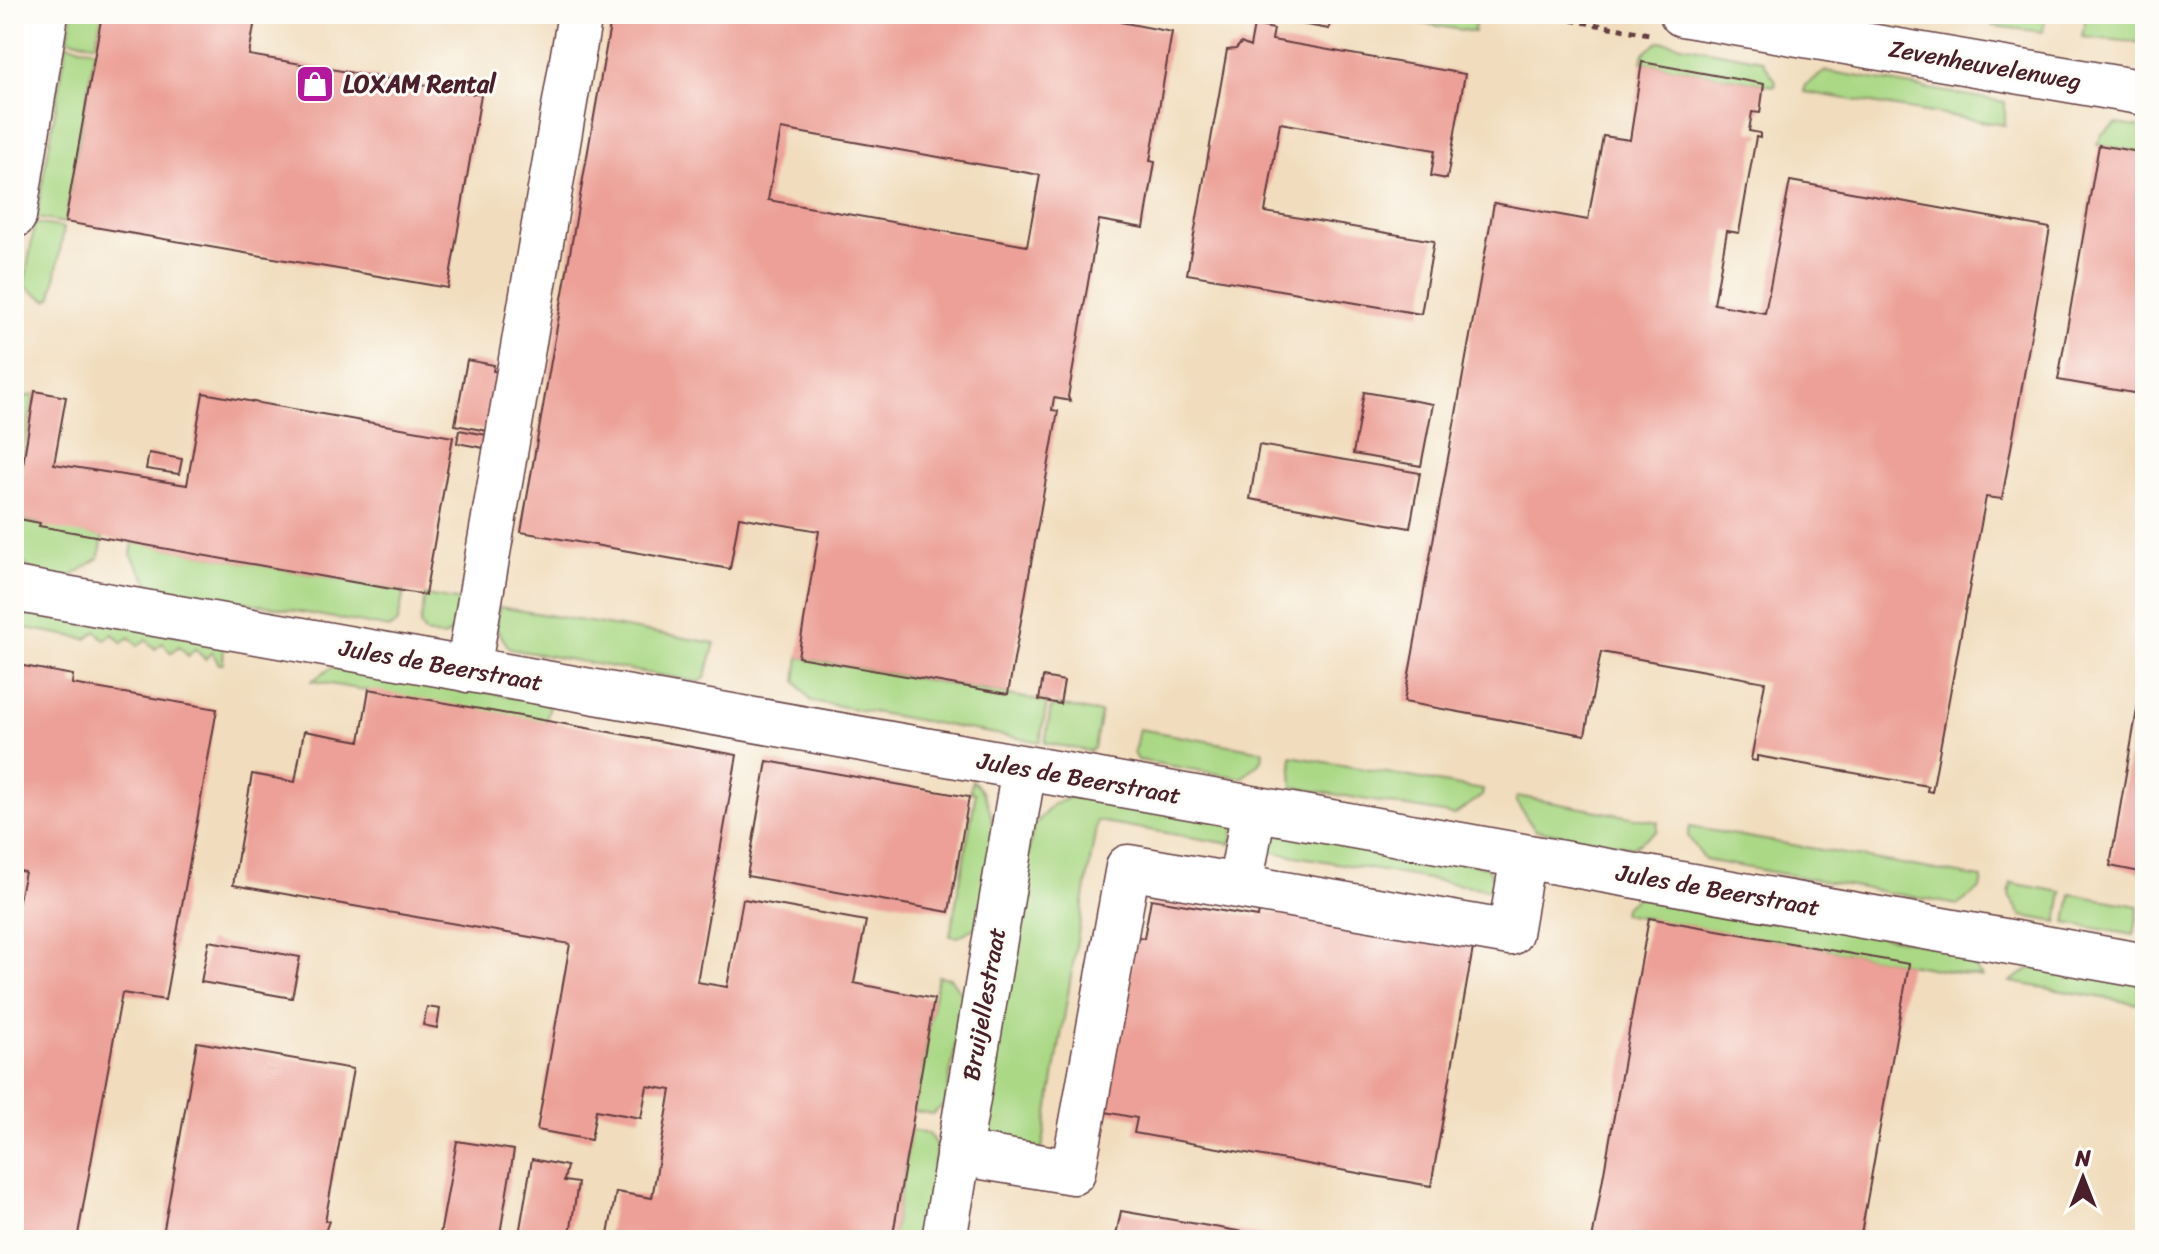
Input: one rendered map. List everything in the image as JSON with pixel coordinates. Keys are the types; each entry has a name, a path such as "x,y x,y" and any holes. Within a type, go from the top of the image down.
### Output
{"street":[{"path":"14,216 46,14"},
{"path":"468,670 580,14"},
{"name":"Zevenheuvelenweg","path":"1682,14 2145,93"},
{"name":"Jules de Beerstraat","path":"14,589 2145,966"},
{"name":"Bruijellestraat","path":"944,1240 1024,768"},
{"path":"1240,886 1254,809"},
{"path":"958,1153 1073,1172 1128,867 1510,933 1523,856"}],"green space":[{"path":"72,14 102,14 96,44 68,39"},
{"path":"1367,14 1468,14 1475,23 1474,32"},
{"path":"1994,14 2046,14 2043,32 1992,26"},
{"path":"2086,14 2145,18 2145,43 2082,37"},
{"path":"1660,41 1762,60 1776,81 1775,86 1642,62 1644,53"},
{"path":"67,44 95,50 65,223 36,218"},
{"path":"1826,71 2005,102 2005,125 1804,92 1805,85"},
{"path":"2116,124 2145,128 2145,153 2097,145 2102,134"},
{"path":"35,223 64,228 52,297 47,300 24,286"},
{"path":"34,395 22,464 14,463 14,399"},
{"path":"14,518 103,537 99,558 65,580 32,570 14,556"},
{"path":"133,542 404,591 398,622 390,628 150,585 131,555"},
{"path":"425,595 469,602 465,622 444,637 425,633 420,625"},
{"path":"14,607 224,643 223,664 219,664 212,652 205,659 195,649 188,656 179,646 171,653 163,643 155,649 146,640 138,646 129,637 122,643 113,634 105,640 96,631 87,639 14,626"},
{"path":"499,607 715,643 705,678 699,682 510,649 496,628"},
{"path":"799,657 1047,702 1040,742 811,701 796,681"},
{"path":"337,664 550,704 546,722 312,681"},
{"path":"1058,705 1101,713 1094,748 1089,751 1045,743 1051,708"},
{"path":"1139,729 1263,751 1262,760 1242,778 1138,760 1134,753"},
{"path":"1291,756 1483,790 1482,796 1454,815 1293,787"},
{"path":"972,780 984,794 990,811 992,849 977,926 958,937 950,936 975,798 975,793 970,792"},
{"path":"1517,796 1658,822 1657,831 1633,847 1535,830 1516,802"},
{"path":"1071,797 1235,822 1231,844 1097,821 1042,1149 995,1141 980,1120 1033,827 1052,805"},
{"path":"1690,827 1982,878 1980,889 1958,905 1705,860 1688,836"},
{"path":"1277,829 1487,867 1502,892 1261,850 1262,842"},
{"path":"2011,883 2062,892 2057,922 2022,916 2009,896"},
{"path":"2071,894 2139,906 2134,935 2066,923"},
{"path":"1640,895 1961,950 1982,977 1622,914 1625,906"},
{"path":"2037,964 2145,982 2145,1005 2010,982"},
{"path":"938,976 950,978 964,997 945,1104 932,1114 914,1111"},
{"path":"911,1130 929,1134 937,1147 921,1240 892,1240"}],"building":[{"path":"102,14 256,14 249,55 481,95 448,288 65,222"},
{"path":"612,14 1122,14 1120,22 1172,32 1150,161 1155,162 1144,228 1099,220 1068,397 1070,401 1054,398 1052,410 1058,411 1008,694 798,657 819,531 739,517 730,569 521,532","holes":["781,129 1040,175 1027,246 768,200"]},
{"path":"1297,14 1331,14 1329,29 1295,23"},
{"path":"1254,25 1274,29 1272,40 1465,74 1447,179 1431,176 1435,150 1280,123 1265,212 1434,241 1421,314 1187,274 1227,50 1236,49 1241,43 1250,47"},
{"path":"1642,62 1764,84 1760,113 1752,112 1749,131 1760,133 1760,138 1756,137 1739,233 1727,231 1714,304 1765,313 1790,181 2050,228 2002,499 1986,497 1932,792 1927,791 1928,786 1757,756 1757,761 1751,760 1765,682 1601,652 1585,735 1404,702 1494,203 1588,220 1603,136 1630,140"},
{"path":"2099,145 2145,153 2145,395 2058,380"},
{"path":"467,360 494,365 493,371 499,372 488,431 455,425"},
{"path":"35,391 66,397 54,464 187,485 203,393 453,437 425,595 39,526 40,523 14,518"},
{"path":"1364,392 1433,404 1421,466 1353,454"},
{"path":"459,430 487,435 484,448 457,443"},
{"path":"1259,445 1420,473 1410,528 1250,499"},
{"path":"149,453 182,459 179,474 146,469"},
{"path":"18,665 73,675 72,684 217,709 165,1000 122,993 77,1240 14,1240 14,922 25,872 14,870 14,685"},
{"path":"2145,676 2145,873 2110,866"},
{"path":"1043,677 1064,681 1060,704 1039,700"},
{"path":"369,689 737,755 697,982 727,987 743,899 866,921 854,983 934,999 892,1240 607,1240 616,1192 652,1198 671,1090 647,1086 641,1118 596,1110 591,1140 537,1130 570,944 233,885 252,774 295,782 304,731 360,741"},
{"path":"767,761 969,797 949,912 747,876"},
{"path":"1151,899 1258,917 1259,910 1473,948 1431,1186 1134,1133 1137,1118 1105,1112 1137,937 1144,938"},
{"path":"1649,918 1909,964 1860,1240 1592,1240"},
{"path":"209,941 300,957 292,998 201,982"},
{"path":"427,1007 440,1009 437,1028 423,1025"},
{"path":"197,1042 353,1069 325,1221 329,1221 322,1240 162,1240"},
{"path":"457,1141 514,1150 499,1240 439,1240"},
{"path":"532,1159 567,1166 564,1181 578,1183 569,1240 518,1240"},
{"path":"1121,1211 1279,1238 1115,1240"}],"place":[{"name":"LOXAM Rental","path":"315,84"}]}
